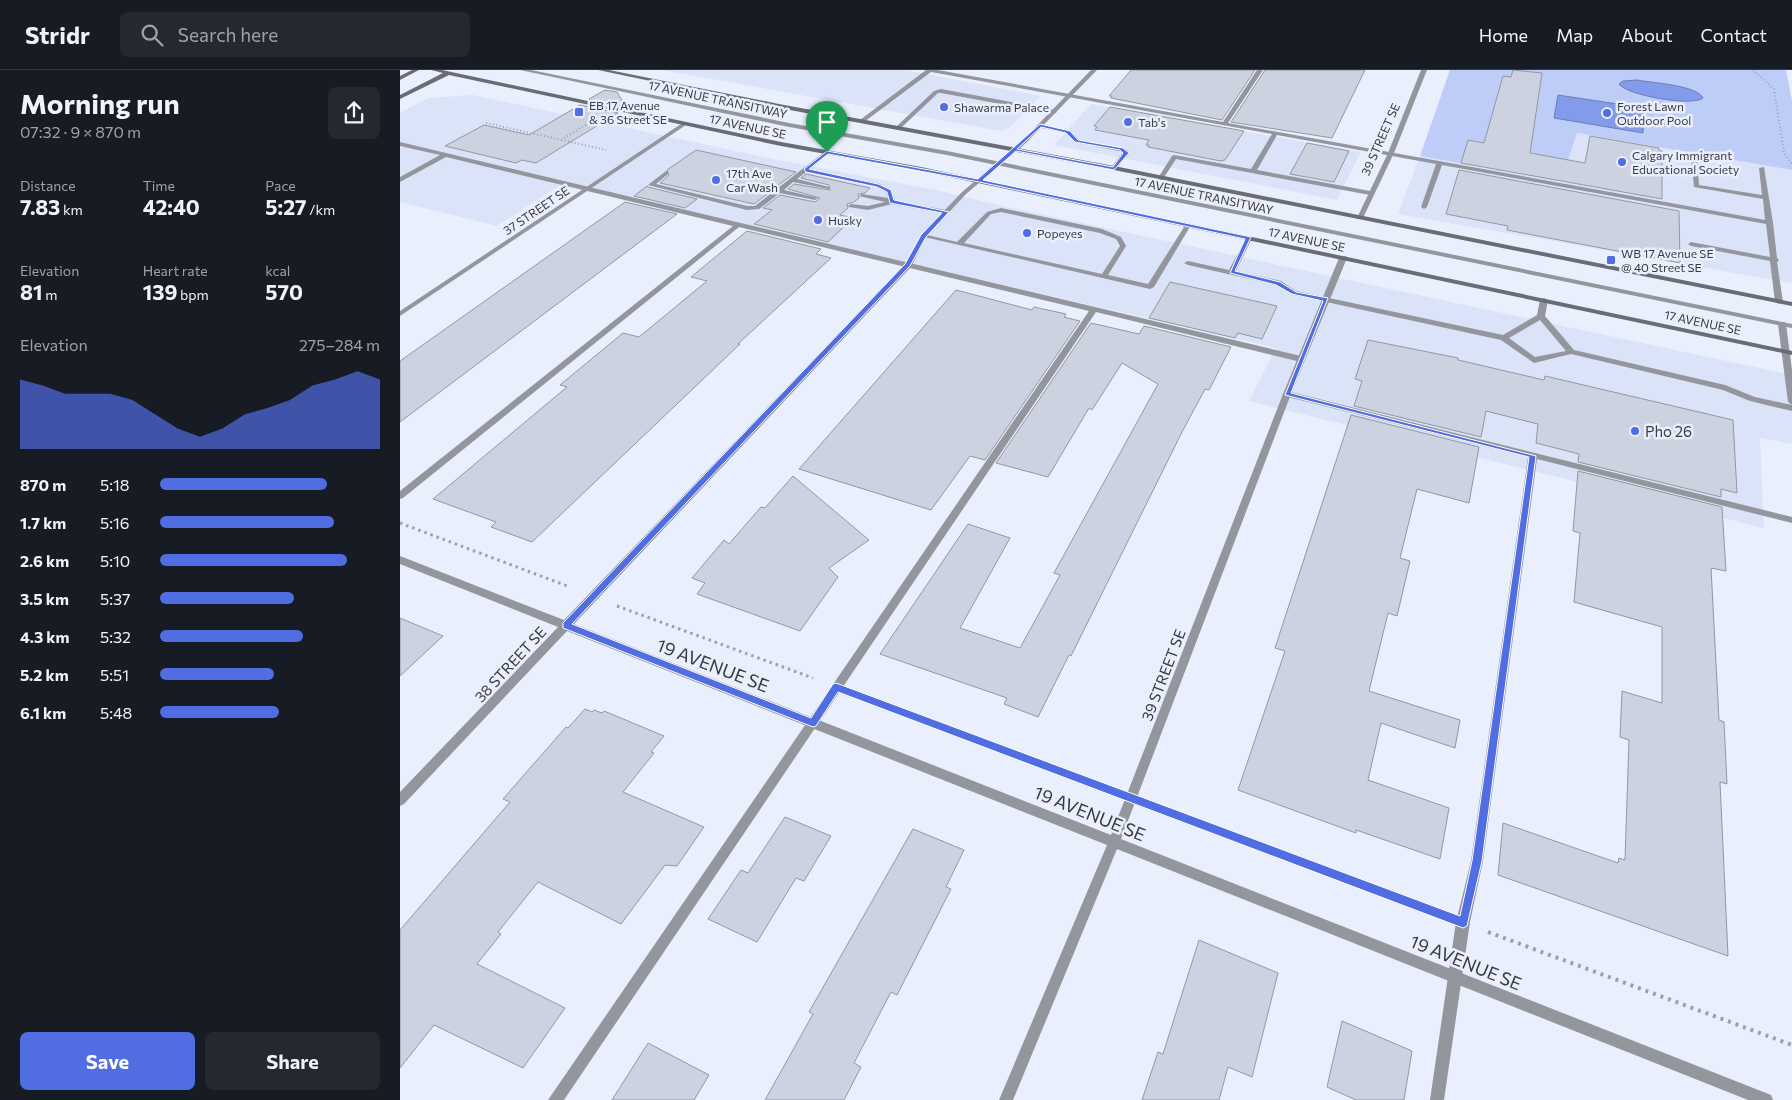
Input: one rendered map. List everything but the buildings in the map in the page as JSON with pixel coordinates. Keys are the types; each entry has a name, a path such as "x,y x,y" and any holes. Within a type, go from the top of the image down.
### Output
{"main road":[{"path":"400,78 416,70"},
{"name":"17 AVENUE SE","path":"434,70 451,71 684,124 979,181 1788,352"},
{"name":"17 AVENUE SE","path":"601,70 1114,168 1792,304"},
{"path":"400,97 451,71"}],"street":[{"name":"17 AVENUE TRANSITWAY","path":"523,70 788,125 998,164 1792,326"},
{"path":"862,121 929,70 1770,223"},
{"name":"38 STREET SE","path":"400,800 908,265 923,236 946,212 1040,126 1094,70"},
{"path":"1225,123 1260,70"},
{"name":"39 STREET SE","path":"1360,218 1370,193 1391,153 1424,70"},
{"path":"899,127 936,92 941,91 1054,112"},
{"name":"37 STREET SE","path":"400,314 684,124"},
{"path":"1040,126 1068,132 1077,141 1122,149 1126,153 1114,168"},
{"path":"1254,172 1276,132"},
{"path":"400,144 1301,359"},
{"path":"666,173 651,185 747,208 757,208 827,152"},
{"path":"400,180 445,155"},
{"path":"1161,178 1174,157 1370,193"},
{"path":"1694,158 1696,186 1766,198"},
{"path":"1424,207 1440,162"},
{"path":"1762,168 1779,302"},
{"path":"806,170 878,185 890,191 892,202"},
{"path":"793,180 827,188"},
{"path":"752,185 815,198"},
{"path":"862,196 946,212"},
{"path":"851,206 868,208 892,202"},
{"path":"959,244 989,213 1001,210 1102,231 1119,238 1123,246 1104,276"},
{"path":"400,496 739,224"},
{"path":"923,236 1150,286 1188,225"},
{"path":"1232,272 1249,238"},
{"path":"1691,244 1775,260"},
{"name":"39 STREET SE","path":"1006,1100 1132,798 1287,394 1343,258"},
{"path":"1188,263 1278,283 1294,293 1504,338 1534,360 1571,352 1725,388 1753,399 1792,408"},
{"path":"1504,338 1541,316 1544,300"},
{"path":"555,1100 1094,309"},
{"path":"1541,316 1571,352"},
{"path":"1782,324 1788,352 1792,402"},
{"path":"1287,394 1792,520"},
{"path":"1437,1100 1463,922 1477,861 1533,456"},
{"name":"19 AVENUE SE","path":"400,560 1766,1100"}],"path":[{"path":"1753,70 1774,89 1784,153 1792,164"},
{"path":"561,140 589,123"},
{"path":"486,124 611,152"},
{"path":"568,135 574,137"},
{"path":"400,524 1792,1046"}],"shaded area":[{"path":"662,70 905,70 1041,96 1009,128 1001,131"},
{"path":"1450,70 1786,70 1792,101 1792,170 1577,133 1561,181 1420,156"},
{"path":"473,95 778,160 936,190 1792,375 1792,444 1760,438 1764,528 1249,401 1276,348 563,183 497,226 400,202 400,113 428,98"},
{"path":"1091,104 1361,152 1337,200 1054,145"},
{"path":"1577,133 1792,170 1792,283 1398,214 1420,156 1560,181"}],"water":[{"path":"1637,80 1683,87 1692,90 1703,98 1686,101 1646,96 1624,88 1619,84 1623,81"},
{"path":"1558,95 1644,108 1643,133 1554,118"}],"place":[{"name":"Shawarma Palace","path":"944,107"},
{"name":"EB 17 Avenue & 36 Street SE","path":"579,112"},
{"name":"Forest Lawn Outdoor Pool","path":"1607,113"},
{"name":"Tab's","path":"1128,122"},
{"name":"Calgary Immigrant Educational Society","path":"1622,162"},
{"name":"17th Ave Car Wash","path":"716,180"},
{"name":"Husky","path":"818,220"},
{"name":"Popeyes","path":"1027,233"},
{"name":"WB 17 Avenue SE @ 40 Street SE","path":"1611,260"},
{"name":"Pho 26","path":"1635,431"}],"route":[{"path":"827,152 806,170 878,185 890,191 892,202 946,212 923,236 908,265 885,287 566,625 813,723 836,687 1463,922 1477,861 1533,456 1287,394 1326,300 1294,293 1278,283 1232,272 1249,238 979,181 1015,150 1114,168 1126,153 1122,149 1077,141 1068,132 1040,126 979,181 921,168 827,152"}]}
